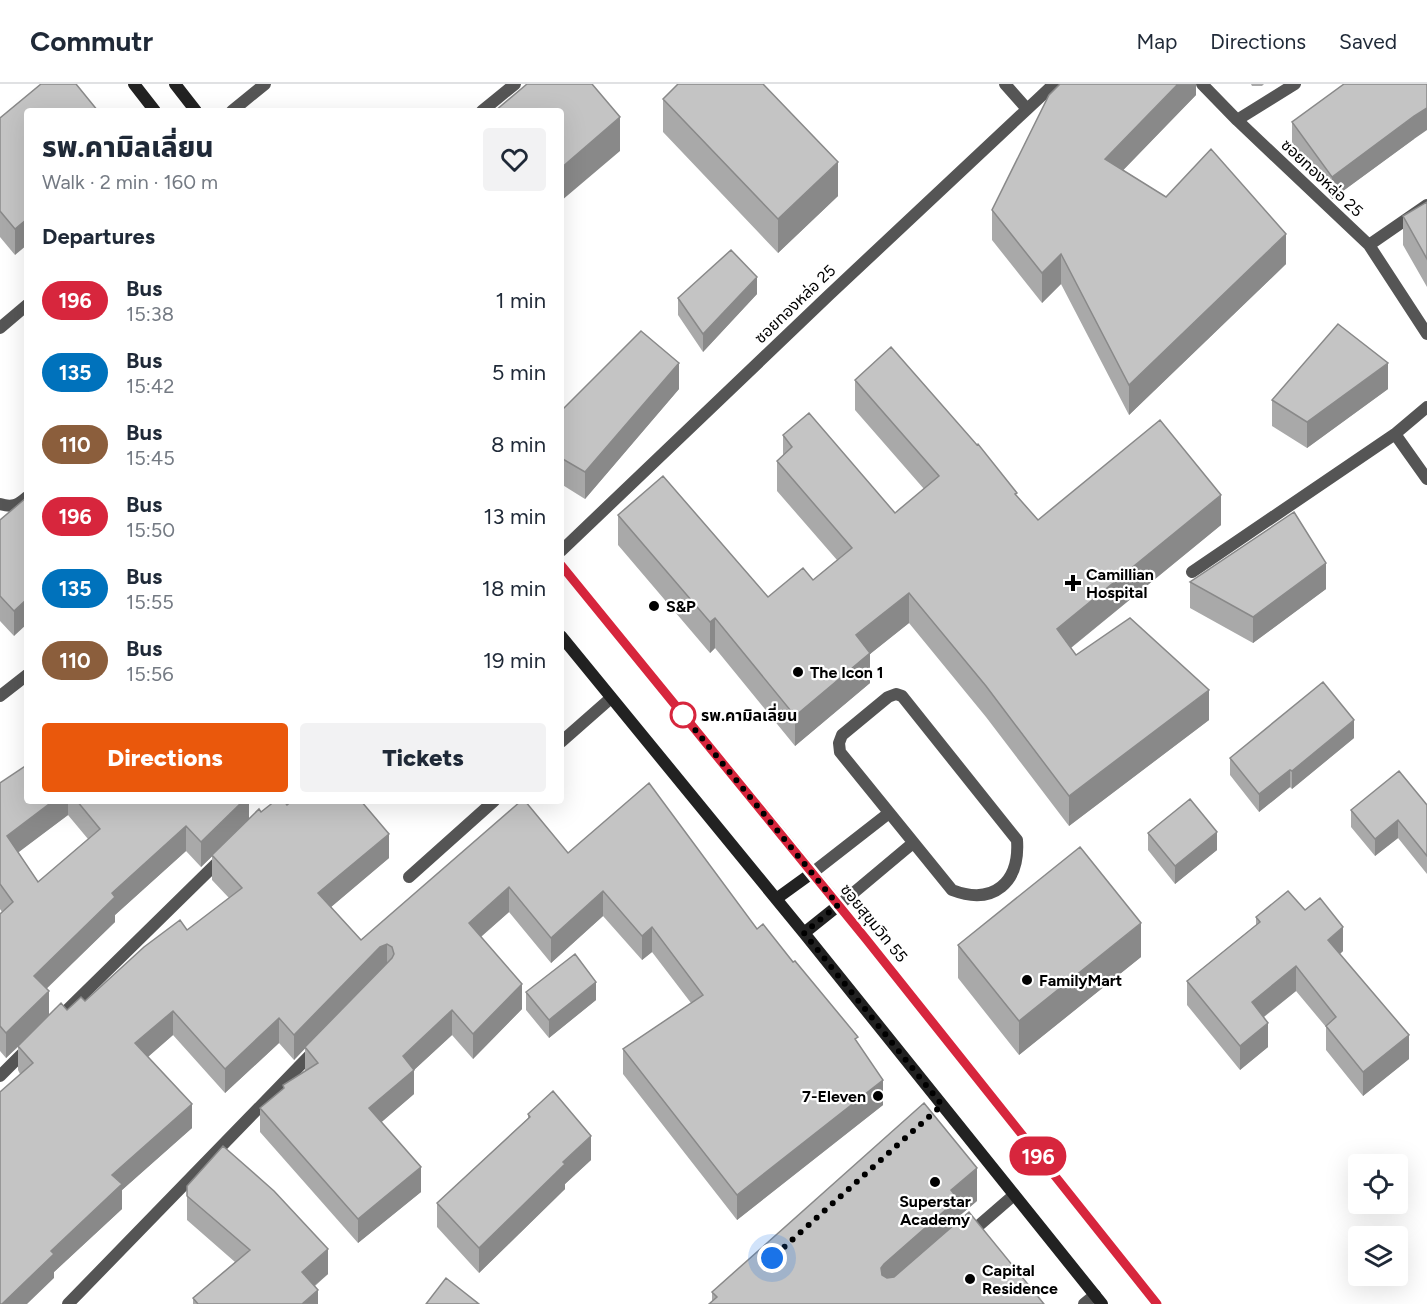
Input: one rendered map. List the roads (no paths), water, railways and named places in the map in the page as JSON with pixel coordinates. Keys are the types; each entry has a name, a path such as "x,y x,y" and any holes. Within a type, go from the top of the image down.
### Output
{"main road":[{"path":"134,84 154,108"},
{"path":"175,84 194,108"},
{"name":"ซอยสุขุมวิท 55","path":"564,569 838,905 1157,1304"},
{"path":"564,640 804,933 937,1109 1014,1195 1098,1299"},
{"path":"776,899 812,873"},
{"path":"804,933 838,905"}],"street":[{"path":"236,108 265,84"},
{"path":"486,108 515,84"},
{"path":"1005,84 1027,109"},
{"name":"ซอยทองหล่อ 25","path":"564,547 1054,84"},
{"name":"ซอยทองหล่อ 25","path":"1202,84 1369,245 1427,334"},
{"path":"1237,120 1295,84"},
{"path":"1369,245 1427,205"},
{"path":"0,328 24,307"},
{"path":"1192,572 1395,434 1427,407"},
{"path":"1395,434 1427,478"},
{"path":"0,504 9,507 18,505 24,500"},
{"path":"0,696 24,677"},
{"path":"896,694 902,696 1017,840 1018,852 1010,878 1003,888 990,894 964,895 952,890 889,813 840,752 839,743 842,735 888,697 896,694"},
{"path":"564,739 611,698"},
{"path":"409,877 491,804"},
{"path":"812,873 889,813"},
{"path":"838,905 913,843"},
{"path":"60,1017 231,850"},
{"path":"0,1076 34,1042"},
{"path":"68,1304 321,1044"},
{"path":"960,1242 1014,1195"},
{"path":"1084,1304 1098,1299"}],"place":[{"name":"Camillian Hospital","path":"1073,583"},
{"name":"S&P","path":"654,606"},
{"name":"The Icon 1","path":"798,672"},
{"name":"รพ.คามิลเลี่ยน","path":"683,715"},
{"name":"FamilyMart","path":"1027,980"},
{"name":"7-Eleven","path":"878,1096"},
{"name":"Superstar Academy","path":"935,1182"},
{"name":"Capital Residence","path":"970,1279"}]}
